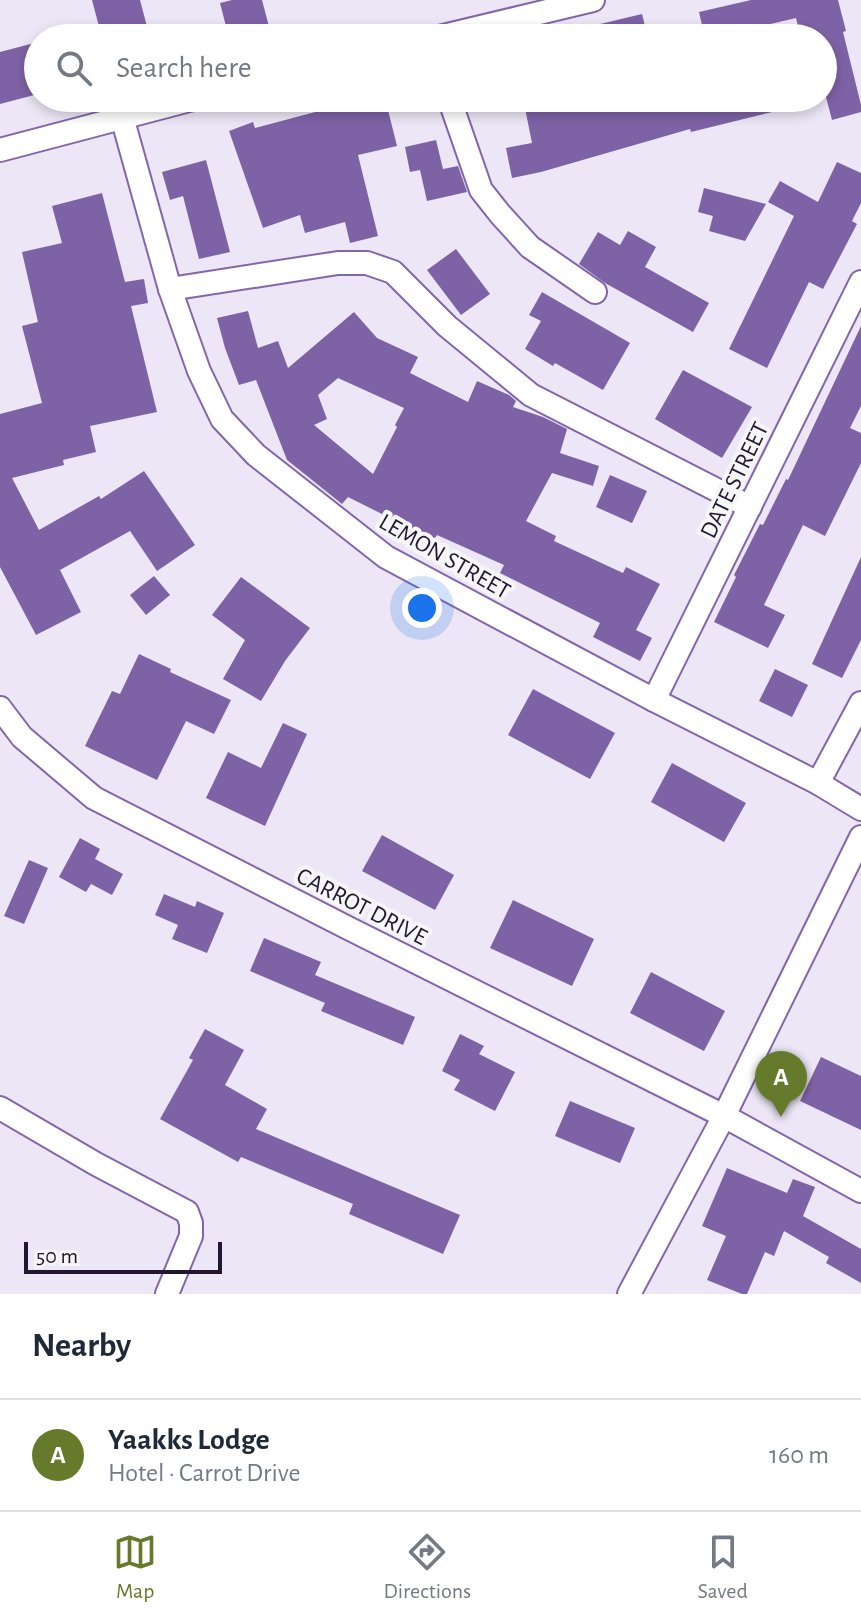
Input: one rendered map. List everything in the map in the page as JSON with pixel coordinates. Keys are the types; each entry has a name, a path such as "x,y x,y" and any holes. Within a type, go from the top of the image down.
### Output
{"street":[{"path":"493,24 593,0"},
{"path":"0,150 142,112"},
{"path":"454,112 481,190 530,247 595,292"},
{"name":"LEMON STREET","path":"122,117 170,289 199,371 222,419 256,455 386,557 654,700 818,783 861,809"},
{"path":"170,289 338,263 367,263 393,272 447,326 531,395 750,507"},
{"name":"DATE STREET","path":"654,700 861,282"},
{"path":"818,783 861,703"},
{"name":"CARROT DRIVE","path":"0,708 22,737 94,798 724,1116 861,1191"},
{"path":"629,1294 724,1116 861,837"},
{"path":"0,1108 187,1212 191,1236 167,1294"}],"building":[{"path":"92,0 140,0 146,24 98,24"},
{"path":"262,0 268,24 225,24 220,3"},
{"path":"751,0 838,0 861,112 832,120 830,112 837,112 837,24 798,24 796,18 770,24 702,24 699,12"},
{"path":"642,14 644,24 600,24"},
{"path":"24,46 24,98 0,104 0,52"},
{"path":"315,112 388,112 397,146 358,155 378,236 350,243 345,222 305,233 300,215 263,228 229,131 253,122 255,128"},
{"path":"526,112 772,112 691,132 690,129 512,178 506,148 532,143"},
{"path":"436,140 443,169 458,166 467,192 427,201 420,170 410,172 405,147"},
{"path":"206,160 230,252 199,259 183,196 170,200 162,172"},
{"path":"837,162 861,173 861,203 852,221 857,224 823,289 809,282 767,368 729,349 794,216 768,202 780,181 818,202"},
{"path":"704,188 766,204 745,241 709,231 713,216 698,212"},
{"path":"102,193 125,282 144,279 148,303 131,306 157,412 90,426 96,452 63,460 64,465 12,478 39,530 99,496 101,499 144,471 195,545 157,571 130,531 60,570 81,612 36,635 0,567 0,414 42,403 22,326 38,322 22,252 62,243 52,206"},
{"path":"628,231 656,247 645,267 709,303 693,332 605,283 579,264 598,232 620,245"},
{"path":"456,249 490,294 461,315 427,270"},
{"path":"542,292 630,343 603,390 525,349 541,321 529,315"},
{"path":"248,311 258,348 278,341 288,368 354,312 377,338 418,357 410,373 468,402 477,381 509,395 516,401 513,407 567,429 560,453 599,466 593,486 552,473 526,521 556,536 554,541 623,573 626,567 660,584 636,630 652,638 640,661 593,637 600,623 500,573 504,565 437,535 434,540 348,497 342,504 287,460 256,380 239,385 217,318","holes":["338,378 404,408 373,474 314,425 327,419 318,395"]},
{"path":"861,326 861,406 850,428 861,433 861,463 825,536 803,525 764,605 785,615 768,648 714,622 760,524 763,525 788,480"},
{"path":"683,370 752,407 722,458 655,419"},
{"path":"610,475 647,491 632,523 596,507"},
{"path":"861,557 861,640 842,678 812,664"},
{"path":"154,576 170,595 146,615 130,595"},
{"path":"241,577 310,628 261,701 223,679 245,640 212,615"},
{"path":"139,654 231,700 214,734 186,721 157,780 85,746 112,691 120,694"},
{"path":"775,669 808,685 792,717 759,701"},
{"path":"533,689 615,733 590,779 508,735"},
{"path":"283,723 307,734 265,826 206,798 228,752 261,768"},
{"path":"672,763 746,803 724,842 651,802"},
{"path":"382,835 454,875 435,910 362,871"},
{"path":"80,838 100,849 95,859 123,874 112,895 91,884 86,892 59,877"},
{"path":"29,860 48,868 24,924 4,916"},
{"path":"164,894 195,907 197,901 224,913 207,953 172,939 178,925 155,915"},
{"path":"513,900 594,939 572,986 490,948"},
{"path":"264,938 321,962 315,975 415,1017 403,1045 321,1011 325,1003 250,971"},
{"path":"651,972 725,1011 704,1051 630,1013"},
{"path":"205,1029 244,1050 225,1085 267,1109 256,1129 460,1215 443,1254 349,1214 353,1204 241,1157 238,1162 160,1119 193,1060 189,1058"},
{"path":"460,1034 484,1046 479,1054 515,1072 495,1111 454,1090 460,1080 442,1071"},
{"path":"821,1057 861,1076 861,1130 800,1101"},
{"path":"570,1101 635,1128 620,1163 555,1136"},
{"path":"727,1168 787,1193 793,1179 815,1187 803,1216 861,1249 861,1283 826,1263 829,1257 784,1231 774,1256 765,1252 747,1294 707,1280 726,1236 702,1226"}],"place":[{"name":"Yaakks Lodge","path":"781,1117"}]}
